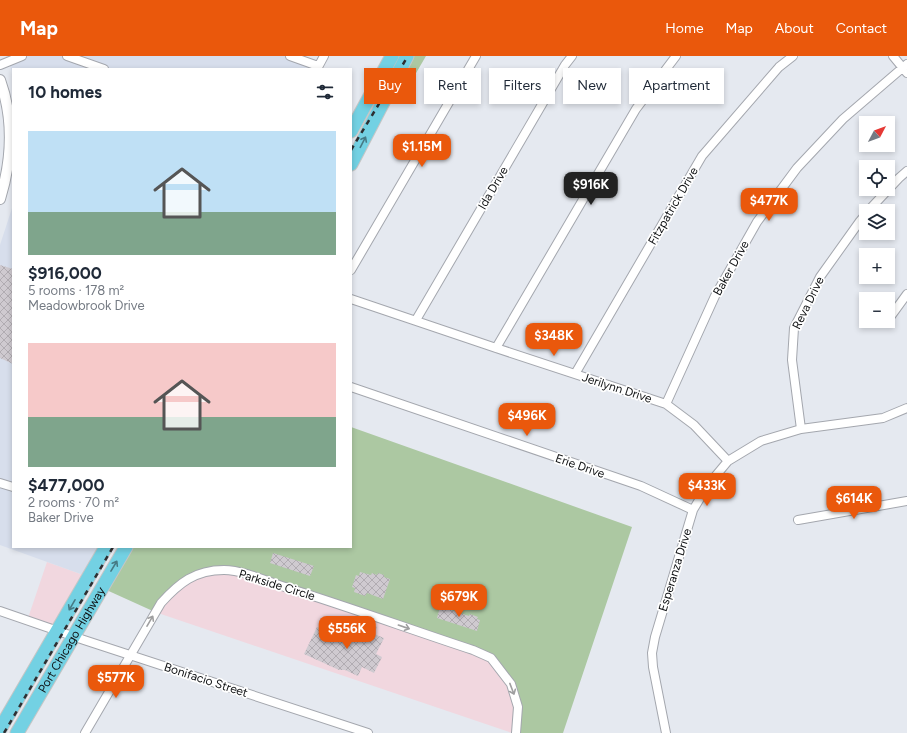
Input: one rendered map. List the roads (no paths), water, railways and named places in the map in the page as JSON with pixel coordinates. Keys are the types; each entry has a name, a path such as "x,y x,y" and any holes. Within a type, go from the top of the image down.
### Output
{"main road":[{"path":"352,129 392,56"},
{"path":"352,159 407,56"},
{"name":"Port Chicago Highway","path":"0,729 105,548"},
{"name":"Port Chicago Highway","path":"17,733 125,548"}],"street":[{"path":"0,65 22,56"},
{"path":"67,56 101,68"},
{"path":"290,56 317,68 324,56"},
{"path":"352,268 476,56"},
{"name":"Ida Drive","path":"416,320 565,65 572,56"},
{"path":"496,348 636,109 676,56"},
{"name":"Fitzpatrick Drive","path":"575,374 702,156 779,67 793,56"},
{"path":"894,56 905,68"},
{"name":"Baker Drive","path":"666,404 715,296 757,222 796,168 843,119 905,68"},
{"path":"0,80 4,90 9,114 10,137 8,166 0,199"},
{"path":"875,204 899,178 907,172"},
{"name":"Reva Drive","path":"801,430 792,360 794,328 820,277 859,222"},
{"path":"895,310 907,294"},
{"name":"Jerilynn Drive","path":"352,299 666,404 694,425 728,461"},
{"name":"Erie Drive","path":"352,388 641,486 693,510"},
{"name":"Esperanza Drive","path":"666,733 653,667 652,653 654,637 693,510 708,484 728,461 761,441 801,430 883,418 907,408"},
{"path":"0,483 12,487"},
{"path":"798,520 907,501"},
{"name":"Parkside Circle","path":"85,733 161,603 184,581 208,571 224,570 238,572 473,650 491,658 511,684 518,707 516,733"},
{"name":"Bonifacio Street","path":"0,612 368,733"}],"railway":[{"path":"352,148 408,56"},
{"path":"4,733 112,548"}]}
